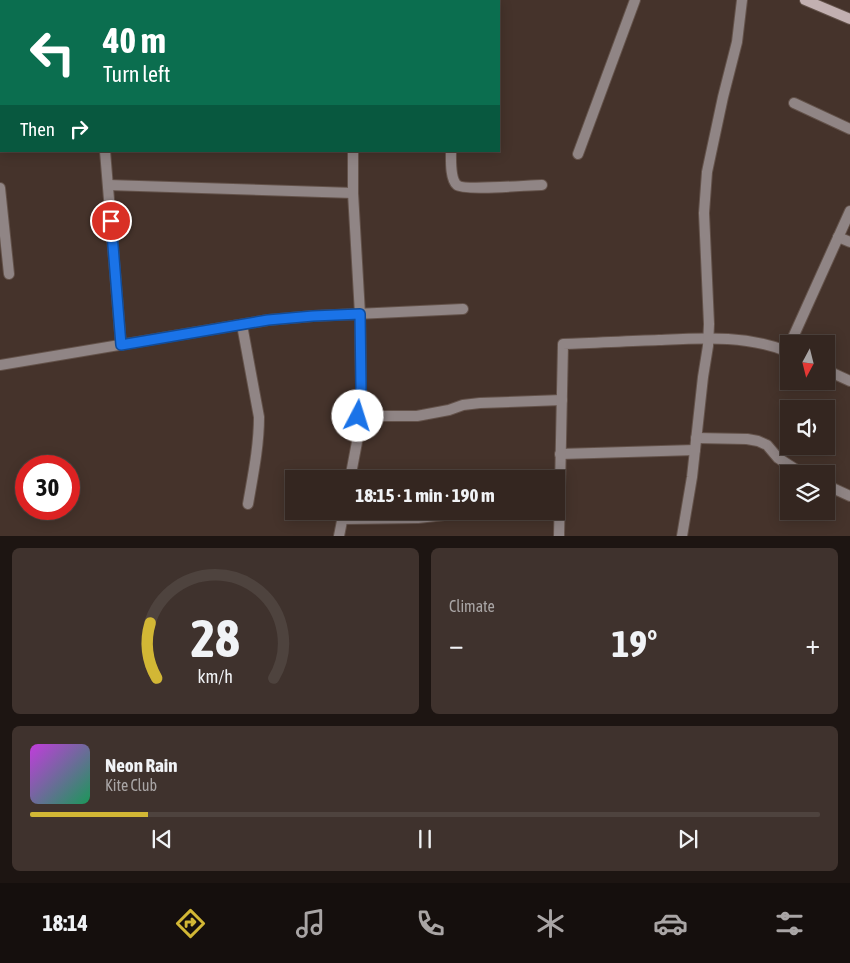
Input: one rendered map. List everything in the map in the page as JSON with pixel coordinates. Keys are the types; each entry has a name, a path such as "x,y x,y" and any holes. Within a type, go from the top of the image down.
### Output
{"street":[{"path":"578,154 635,0"},
{"path":"682,536 695,450 709,324 704,213 707,172 736,42 742,0"},
{"path":"805,0 850,19"},
{"path":"794,103 850,129"},
{"path":"105,152 121,345"},
{"path":"351,470 361,388 360,314 353,192 353,152"},
{"path":"451,152 452,170 456,184 459,187 542,185"},
{"path":"108,185 353,192"},
{"path":"0,188 9,274"},
{"path":"794,335 850,212"},
{"path":"838,237 850,242"},
{"path":"0,365 268,320 463,309"},
{"path":"242,325 259,417 257,449 248,504"},
{"path":"559,470 563,344 708,338 742,340 780,346"},
{"path":"835,374 850,381"},
{"path":"358,416 417,416 449,410 463,404 562,400"},
{"path":"696,438 758,441 767,445 778,458 789,465"},
{"path":"560,454 695,450"},
{"path":"835,489 850,496"},
{"path":"339,536 342,520"},
{"path":"558,520 558,536"}],"route":[{"path":"111,221 121,345 268,320 360,314 361,388 358,416"}]}
